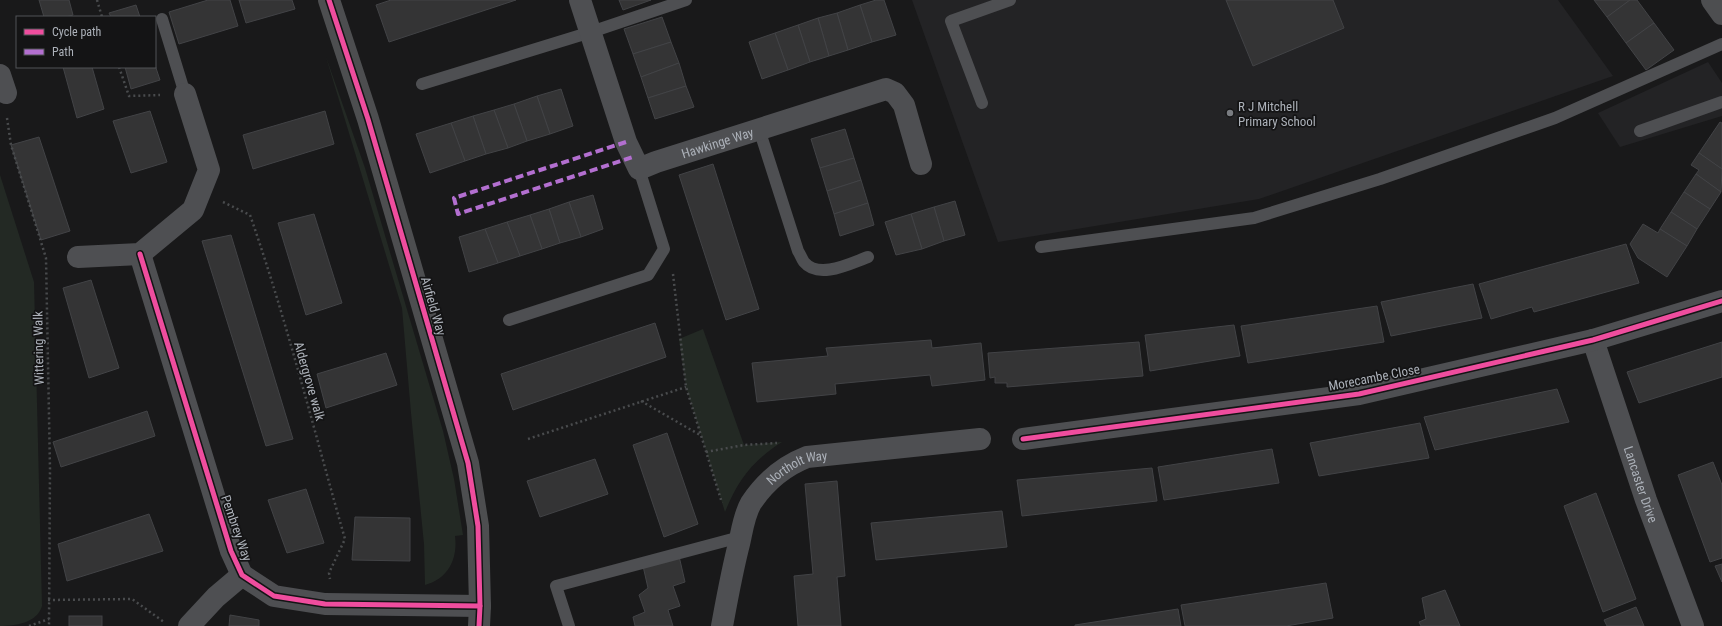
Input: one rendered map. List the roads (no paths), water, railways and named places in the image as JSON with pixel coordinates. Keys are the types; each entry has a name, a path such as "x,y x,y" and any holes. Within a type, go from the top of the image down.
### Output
{"street":[{"name":"Airfield Way","path":"329,0 368,119 468,463 478,526 479,616"},
{"path":"580,0 626,142 639,169"},
{"path":"1712,0 1722,14"},
{"name":"Hawkinge Way","path":"639,169 886,89 895,93 904,105 921,164"},
{"path":"78,257 140,254 193,210 209,170 185,94"},
{"name":"Pembrey Way","path":"140,254 231,551 242,575 274,596 325,604 479,616"},
{"name":"Morecambe Close","path":"1023,439 1359,394 1592,340 1722,301"},
{"name":"Lancaster Drive","path":"1592,340 1646,500 1693,626"},
{"name":"Northolt Way","path":"722,626 732,539 750,505 764,485 783,469 794,462 807,457 980,439"},
{"name":"Pembrey Way","path":"189,626 216,597 242,575"}],"lane":[{"path":"422,84 591,32 686,0"},
{"path":"982,103 951,21 1010,0"},
{"path":"162,20 185,94"},
{"path":"1041,247 1254,218 1380,179 1554,118 1722,44"},
{"path":"1640,131 1722,102"},
{"path":"759,129 794,240 804,262 813,268 822,270 868,257"},
{"path":"509,320 648,275 664,249 639,169"},
{"path":"569,626 556,586 732,539"}],"place":[{"name":"R J Mitchell Primary School","path":"1230,113"}]}
